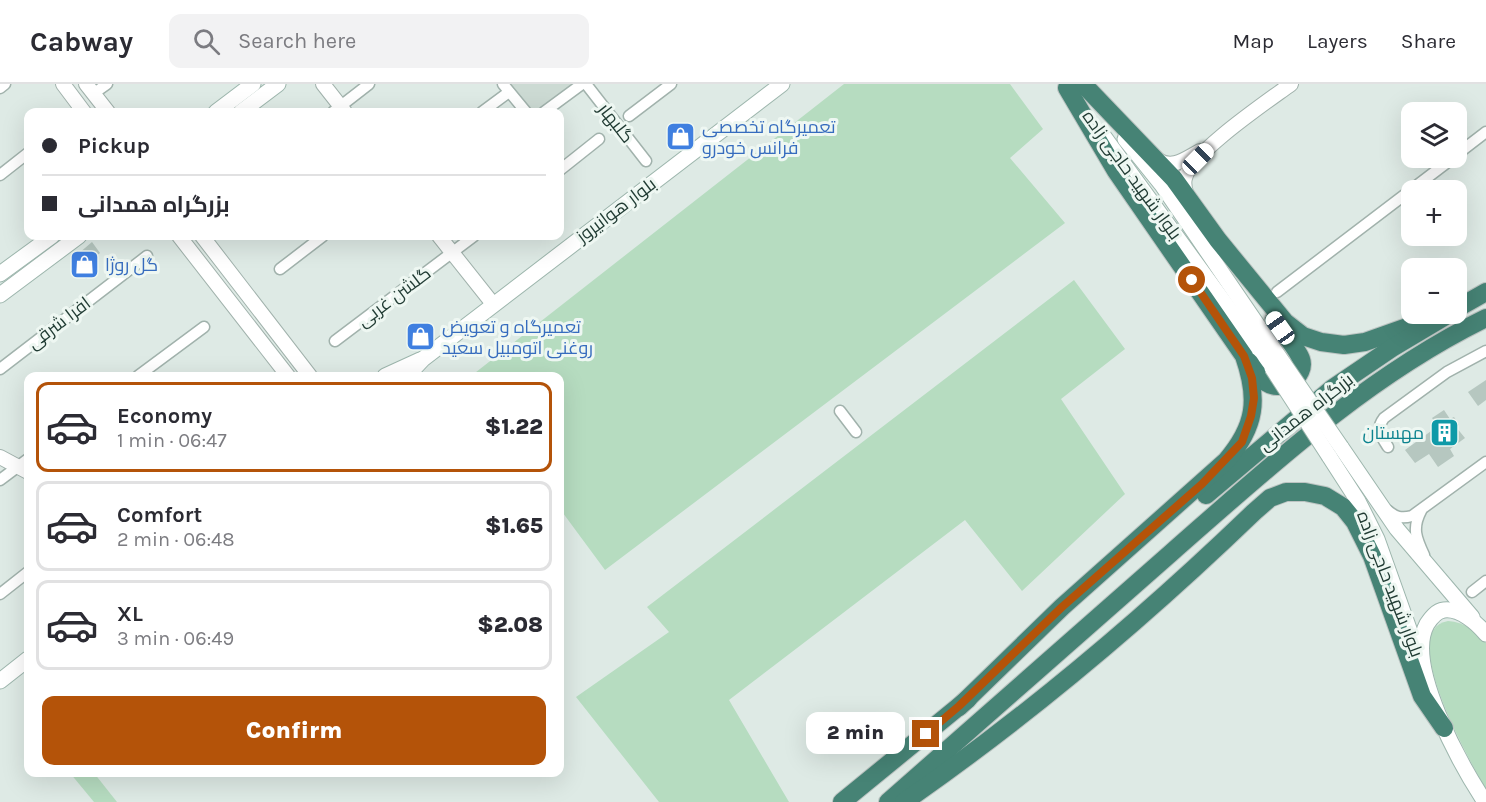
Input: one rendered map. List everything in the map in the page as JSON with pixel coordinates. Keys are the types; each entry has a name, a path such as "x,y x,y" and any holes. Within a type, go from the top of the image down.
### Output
{"highway":[{"path":"1074,85 1149,153 1188,198 1301,359 1301,369 1291,382 1284,386 1274,386 1260,377 1244,356 1116,171 1074,85"},
{"path":"1218,240 1285,322 1303,336 1321,342 1344,345 1365,342 1414,324"},
{"path":"1467,302 1481,295"},
{"name":"بزرگراه همدانی","path":"888,802 1243,490 1343,406 1403,365 1486,318"},
{"name":"بزرگراه همدانی","path":"842,802 959,706 1333,388 1432,324"},
{"path":"959,706 1062,607 1202,484 1242,442 1251,416 1254,398 1252,378 1244,356"},
{"path":"904,802 953,768 1130,628 1270,498 1286,492 1305,492 1325,496 1343,507 1354,522 1372,556 1422,696 1444,728"}],"main road":[{"path":"221,108 253,84"},
{"path":"246,108 278,84"},
{"name":"بلوار هوانیروز","path":"411,372 423,359 493,304 782,84"},
{"name":"بلوار شهید حاجی زاده","path":"1074,85 1133,174 1278,366 1335,452 1378,500 1397,529 1483,630"},
{"path":"0,274 47,240"},
{"path":"0,295 74,240"},
{"name":"بلوار هوانیروز","path":"393,372 423,359"},
{"name":"بلوار شهید حاجی زاده","path":"1335,452 1377,539 1408,620 1424,674"},
{"path":"1483,630 1454,610 1444,610 1436,613 1425,629 1422,640 1424,674 1444,728 1485,802"},
{"path":"0,681 24,662"}],"street":[{"path":"0,88 5,84"},
{"path":"63,84 81,108"},
{"path":"105,108 89,89 107,84"},
{"path":"323,84 337,108"},
{"path":"342,108 369,84"},
{"path":"550,108 584,84"},
{"name":"گلبهار","path":"584,84 646,161"},
{"path":"629,116 671,84"},
{"path":"1188,198 1184,187 1185,177 1190,167 1215,142 1291,84"},
{"path":"486,108 506,88 523,108"},
{"path":"1467,147 1486,132"},
{"path":"564,167 599,139"},
{"path":"1149,153 1167,165 1175,164 1215,142"},
{"path":"0,175 24,156"},
{"path":"1277,292 1439,168"},
{"path":"182,240 285,372"},
{"path":"205,240 307,372"},
{"path":"280,269 318,240"},
{"path":"442,240 493,304"},
{"name":"گلشن غربی","path":"335,342 468,240"},
{"name":"افرا شرقی","path":"0,369 147,256"},
{"path":"143,372 204,327"},
{"path":"1388,447 1378,432 1379,425 1384,418 1448,372 1486,351"},
{"path":"840,411 856,432"},
{"path":"0,457 24,466"},
{"path":"1378,500 1389,511 1404,518 1421,511 1486,462"},
{"path":"0,480 24,467"},
{"path":"1421,511 1414,526 1416,536 1436,575"},
{"path":"0,594 24,575"},
{"path":"1472,592 1486,581"}],"shaded area":[{"path":"510,84 574,84 542,108 529,108"}],"green space":[{"path":"844,84 1010,84 1043,129 1010,158 1065,223 605,570 564,514 564,372 476,372"},
{"path":"1074,280 1125,349 1061,399 1125,494 1022,591 965,520 729,700 789,802 659,802 576,697 669,632 647,607"},
{"path":"1448,621 1460,623 1469,628 1486,643 1486,789 1453,727 1441,699 1433,671 1429,647 1434,629"},
{"path":"73,777 97,777 117,802 94,802"}],"building":[{"name":"گل روژا","path":"92,242 100,253 89,261 97,271 86,279 71,260"},
{"name":"مهستان","path":"1486,380 1486,400 1478,406 1468,392"},
{"name":"مهستان","path":"1444,410 1450,419 1454,417 1459,425 1456,427 1465,438 1450,449 1454,456 1438,467 1429,454 1415,463 1405,450 1438,426 1432,418"}],"place":[{"name":"تعمیرگاه تخصصی فرانس خودرو","path":"681,137"},
{"name":"گل روژا","path":"84,265"},
{"name":"تعمیرگاه و تعویض روغنی اتومبیل سعید","path":"421,337"},
{"name":"مهستان","path":"1445,433"}],"route":[{"path":"926,734 959,706 1062,607 1202,484 1242,442 1251,416 1254,398 1252,378 1244,356 1192,280"}]}
